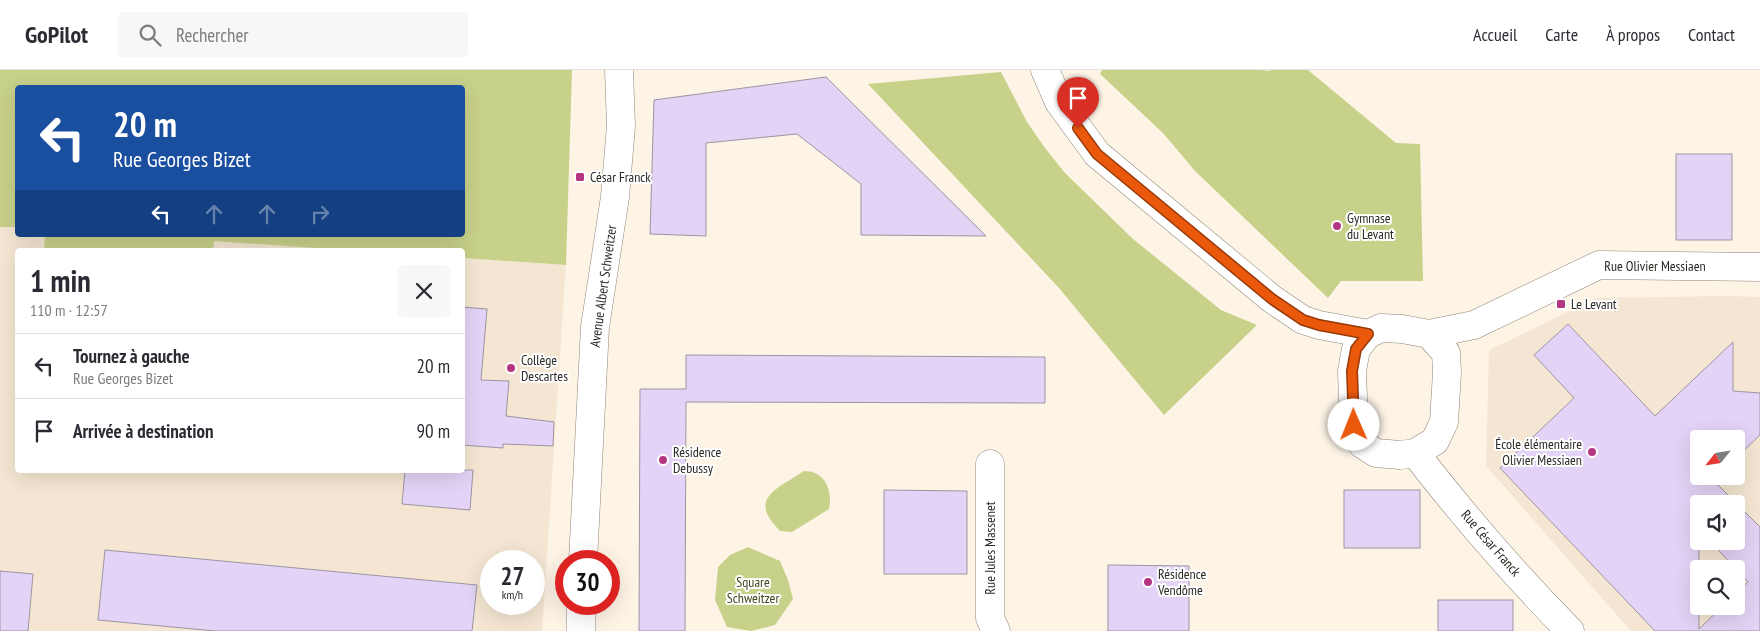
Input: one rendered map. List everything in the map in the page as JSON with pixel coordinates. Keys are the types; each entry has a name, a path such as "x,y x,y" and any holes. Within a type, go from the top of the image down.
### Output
{"street":[{"name":"Avenue Albert Schweitzer","path":"584,550 594,326 615,197 620,126 619,70"},
{"path":"1044,70 1059,102 1097,154 1272,299 1303,320 1319,325 1368,334"},
{"name":"Rue Olivier Messiaen","path":"1437,343 1599,266 1760,267"},
{"path":"1319,325 1352,371"},
{"path":"1381,328 1402,329 1437,343 1447,372 1444,422 1435,441 1414,453 1400,455 1376,453 1362,444 1354,425 1352,371 1356,349 1368,334 1381,328"},
{"name":"Rue César Franck","path":"1414,453 1524,581 1570,631"},
{"name":"Rue Jules Massenet","path":"990,464 990,618 996,631"},
{"path":"581,615 581,631"}],"shaded area":[{"name":"Collège Descartes","path":"0,227 15,227 15,237 167,237 317,248 15,248 15,473 465,473 465,258 566,265 545,585 545,550 480,550 480,615 543,615 542,631 0,631"},
{"name":"École élémentaire Olivier Messiaen","path":"1760,297 1760,631 1631,631 1486,466 1489,350 1597,298"}],"green space":[{"path":"0,70 572,70 566,265 465,258 465,248 315,248 214,241 213,248 44,248 45,237 465,237 465,85 15,85 15,227 0,227"},
{"name":"Gymnase du Levant","path":"1102,70 1308,70 1396,143 1420,144 1423,281 1341,281 1328,298 1195,171 1163,133 1100,74"},
{"path":"1001,72 1027,122 1065,173 1133,239 1221,310 1257,325 1164,415 1059,288 868,84"},
{"path":"804,471 817,474 826,483 830,495 829,509 792,532 780,531 770,520 766,510 766,502 776,489"},
{"name":"Square Schweitzer","path":"748,547 780,561 793,599 775,625 751,631 727,627 715,600 718,567 730,555"}],"building":[{"path":"826,77 986,236 861,235 861,184 797,134 706,143 706,236 650,234 654,100"},
{"path":"1676,154 1732,154 1732,240 1676,240"},
{"path":"465,307 487,309 481,380 509,381 506,416 554,422 553,446 503,444 503,448 465,445"},
{"path":"1568,324 1655,416 1733,342 1733,391 1760,393 1760,435 1745,449 1745,430 1690,430 1690,485 1718,485 1728,495 1690,495 1690,550 1699,550 1699,560 1690,560 1690,615 1699,615 1699,629 1714,615 1745,615 1745,585 1748,582 1745,579 1745,560 1728,560 1718,550 1745,550 1745,512 1760,527 1760,631 1655,631 1500,468 1574,398 1534,355"},
{"name":"Résidence Debussy","path":"686,355 1045,357 1045,403 686,402 685,631 639,631 640,389 686,389"},
{"path":"465,470 473,470 470,510 402,504 405,473 465,473"},
{"path":"884,490 967,491 967,574 884,574"},
{"path":"1344,490 1420,490 1420,548 1344,548"},
{"path":"105,550 477,585 472,631 215,631 98,620"},
{"name":"Résidence Vendôme","path":"1108,565 1189,566 1189,631 1108,631"},
{"path":"0,571 33,574 28,631 0,631"},
{"path":"1438,600 1513,600 1513,631 1438,631"}],"place":[{"name":"César Franck","path":"580,177"},
{"name":"Gymnase du Levant","path":"1337,226"},
{"name":"Le Levant","path":"1561,304"},
{"name":"Collège Descartes","path":"511,368"},
{"name":"École élémentaire Olivier Messiaen","path":"1592,452"},
{"name":"Résidence Debussy","path":"663,460"},
{"name":"Résidence Vendôme","path":"1148,582"}],"route":[{"path":"1078,128 1097,154 1272,299 1303,320 1319,325 1368,334 1356,349 1352,371 1354,425"}]}
